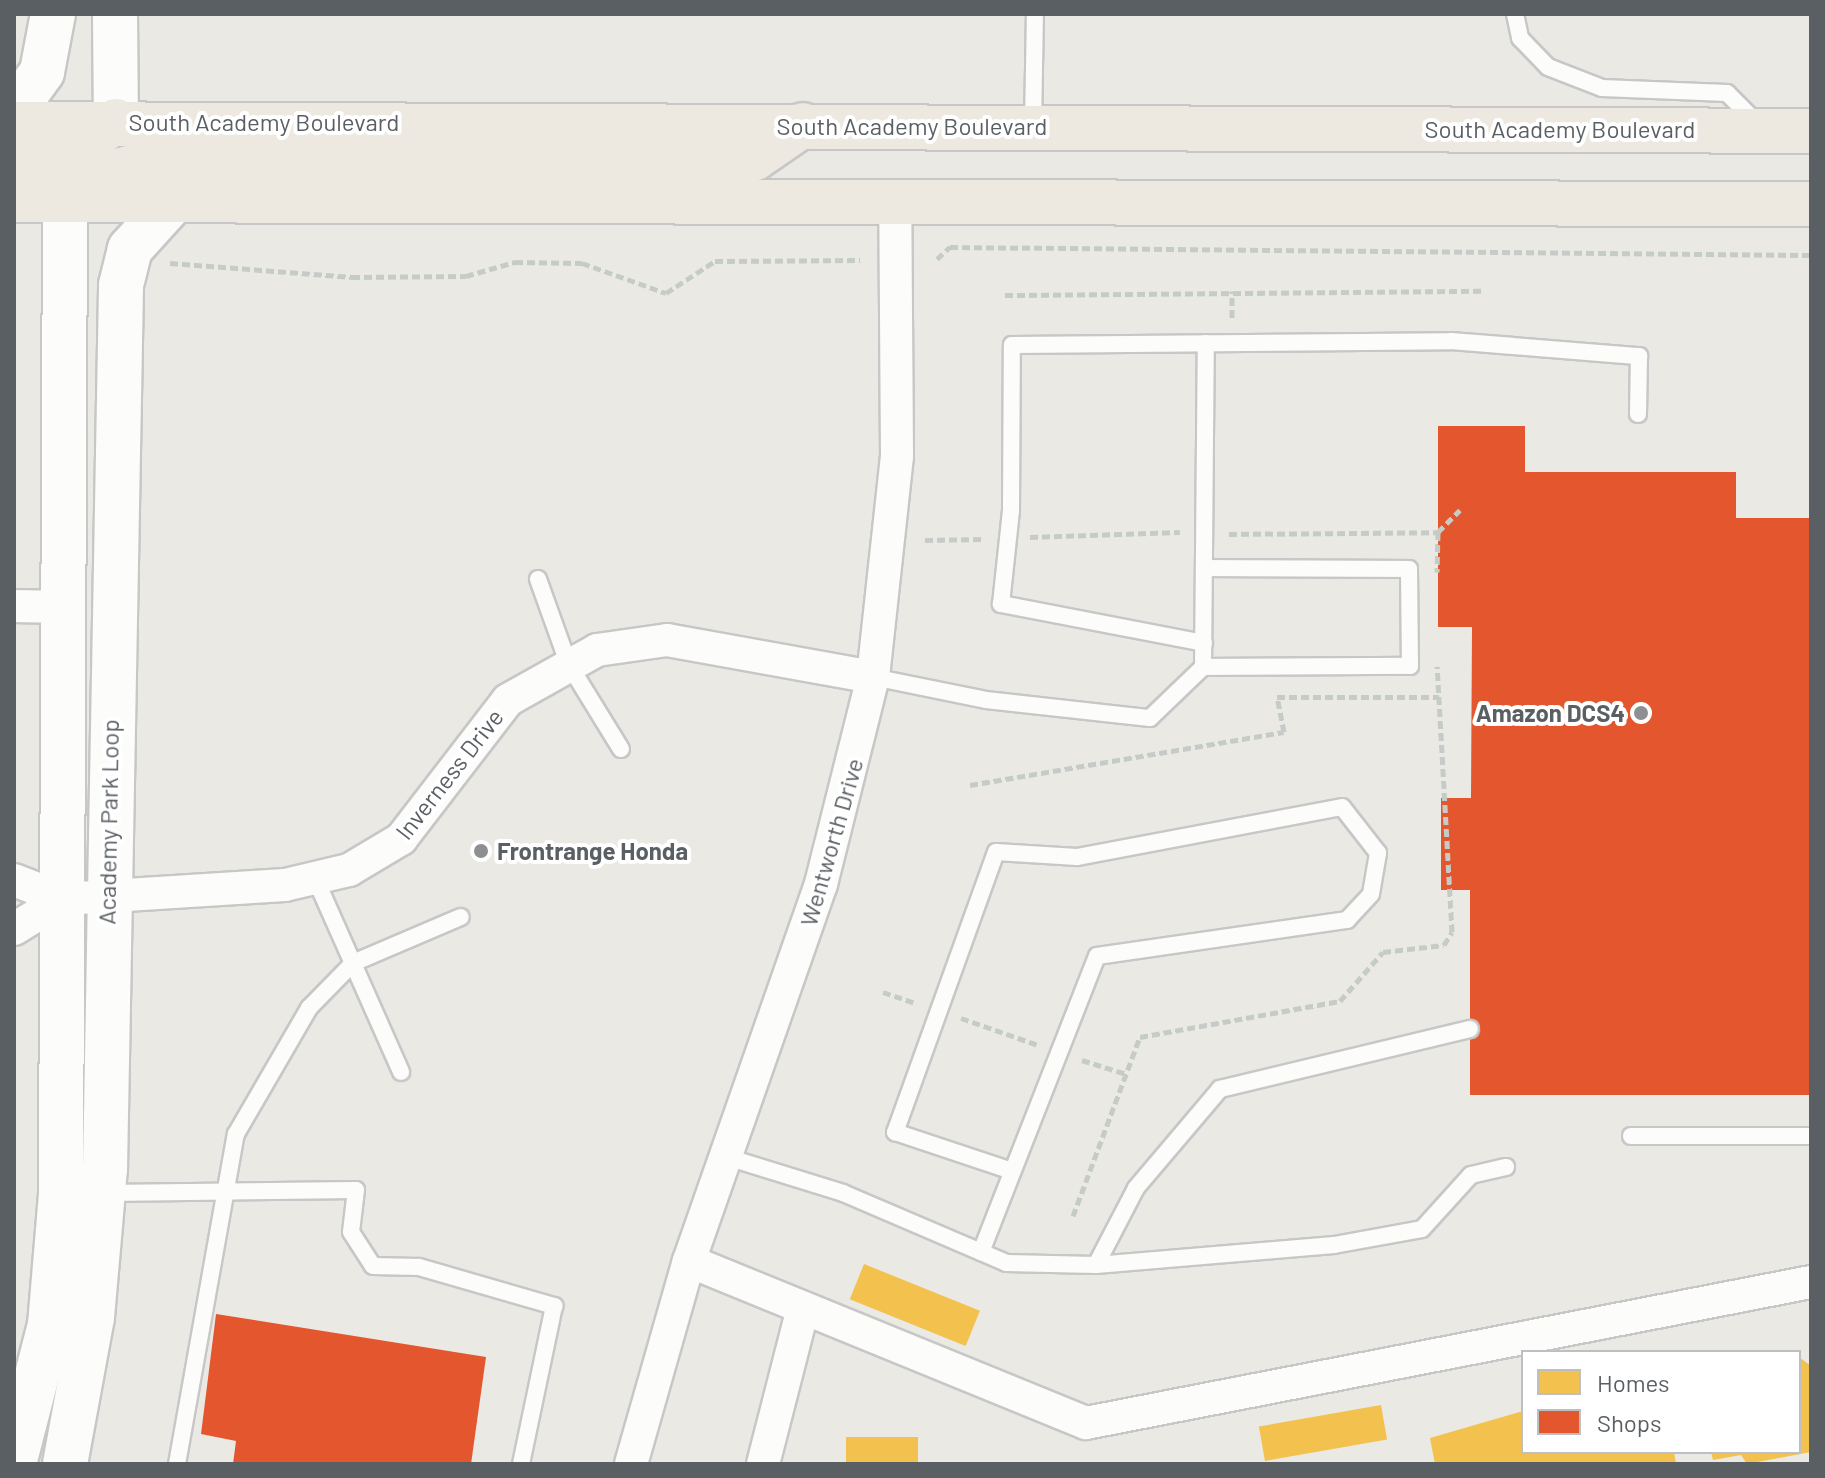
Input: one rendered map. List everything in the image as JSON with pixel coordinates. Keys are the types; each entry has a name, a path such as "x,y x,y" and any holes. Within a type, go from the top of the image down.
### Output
{"highway":[{"name":"South Academy Boulevard","path":"14,124 116,121 1811,131"},
{"path":"14,164 68,155 116,121"},
{"path":"65,200 113,172 160,160 755,158 803,125"},
{"path":"14,200 895,196 1811,204"}],"street":[{"path":"14,111 42,72 53,14"},
{"path":"115,14 116,121"},
{"name":"Wentworth Drive","path":"631,1464 689,1261 821,884 873,677 897,456 895,196"},
{"name":"Academy Park Loop","path":"65,1464 92,1317 103,1193 105,895 121,285 130,249 177,197"},
{"name":"Academy Park Loop","path":"14,1464 40,1377 57,1262 63,899 65,200"},
{"path":"14,606 63,607"},
{"name":"Inverness Drive","path":"63,899 316,880 375,858 401,839 508,700 568,663 597,650 667,640 873,677"},
{"path":"14,880 63,899"},
{"path":"14,929 63,899"},
{"path":"689,1261 1086,1423 1811,1282"},
{"path":"763,1464 803,1308"}],"lane":[{"path":"1033,126 1035,14"},
{"path":"1515,14 1520,38 1548,67 1602,88 1727,93 1765,131"},
{"path":"1204,643 1001,604 1008,538 1012,345 1451,341 1639,356 1638,414"},
{"path":"1203,667 1206,343"},
{"path":"873,677 986,700 1150,718 1203,667 1410,666 1409,569 1206,568"},
{"path":"538,579 568,663 621,749"},
{"path":"981,1252 1097,956 1347,920 1371,894 1378,853 1342,807 1077,857 996,852 895,1132 1012,1171"},
{"path":"316,880 401,1072"},
{"path":"177,1464 236,1134 309,1008 353,963 461,917"},
{"path":"1096,1265 1136,1188 1220,1089 1470,1029"},
{"path":"1631,1136 1811,1136"},
{"path":"727,1157 843,1193 1006,1263 1096,1265 1334,1245 1422,1229 1471,1175 1506,1167"},
{"path":"103,1193 356,1190 351,1232 373,1266 419,1267 554,1306 521,1464"}],"path":[{"path":"937,259 950,247 1811,255"},
{"path":"166,263 352,277 466,276 515,262 582,263 666,293 715,261 860,260"},
{"path":"1005,295 1482,291"},
{"path":"925,540 1206,532 1237,539 1438,532 1460,510"},
{"path":"1437,578 1438,532"},
{"path":"1073,1216 1140,1037 1340,1001 1383,952 1444,945 1452,932 1437,653"},
{"path":"970,785 1284,732 1277,697 1439,697"},
{"path":"883,992 1126,1074"}],"building: Homes":[{"path":"864,1264 980,1311 966,1346 850,1299"},
{"path":"1801,1358 1811,1366 1811,1452 1801,1454"},
{"path":"1381,1405 1387,1439 1265,1461 1259,1427"},
{"path":"1521,1412 1521,1454 1674,1454 1676,1464 1435,1464 1430,1438"},
{"path":"846,1437 918,1437 918,1464 846,1464"},
{"path":"1712,1454 1800,1454 1747,1464 1741,1455 1713,1460"}],"building: Shops":[{"name":"Amazon DCS4","path":"1438,426 1525,426 1525,472 1736,472 1736,518 1811,518 1811,1095 1470,1095 1470,890 1441,890 1441,798 1471,798 1472,627 1438,627"},
{"path":"216,1314 486,1357 471,1464 233,1464 236,1441 201,1434"}],"place":[{"name":"Amazon DCS4","path":"1641,713"},
{"name":"Frontrange Honda","path":"481,851"}]}
